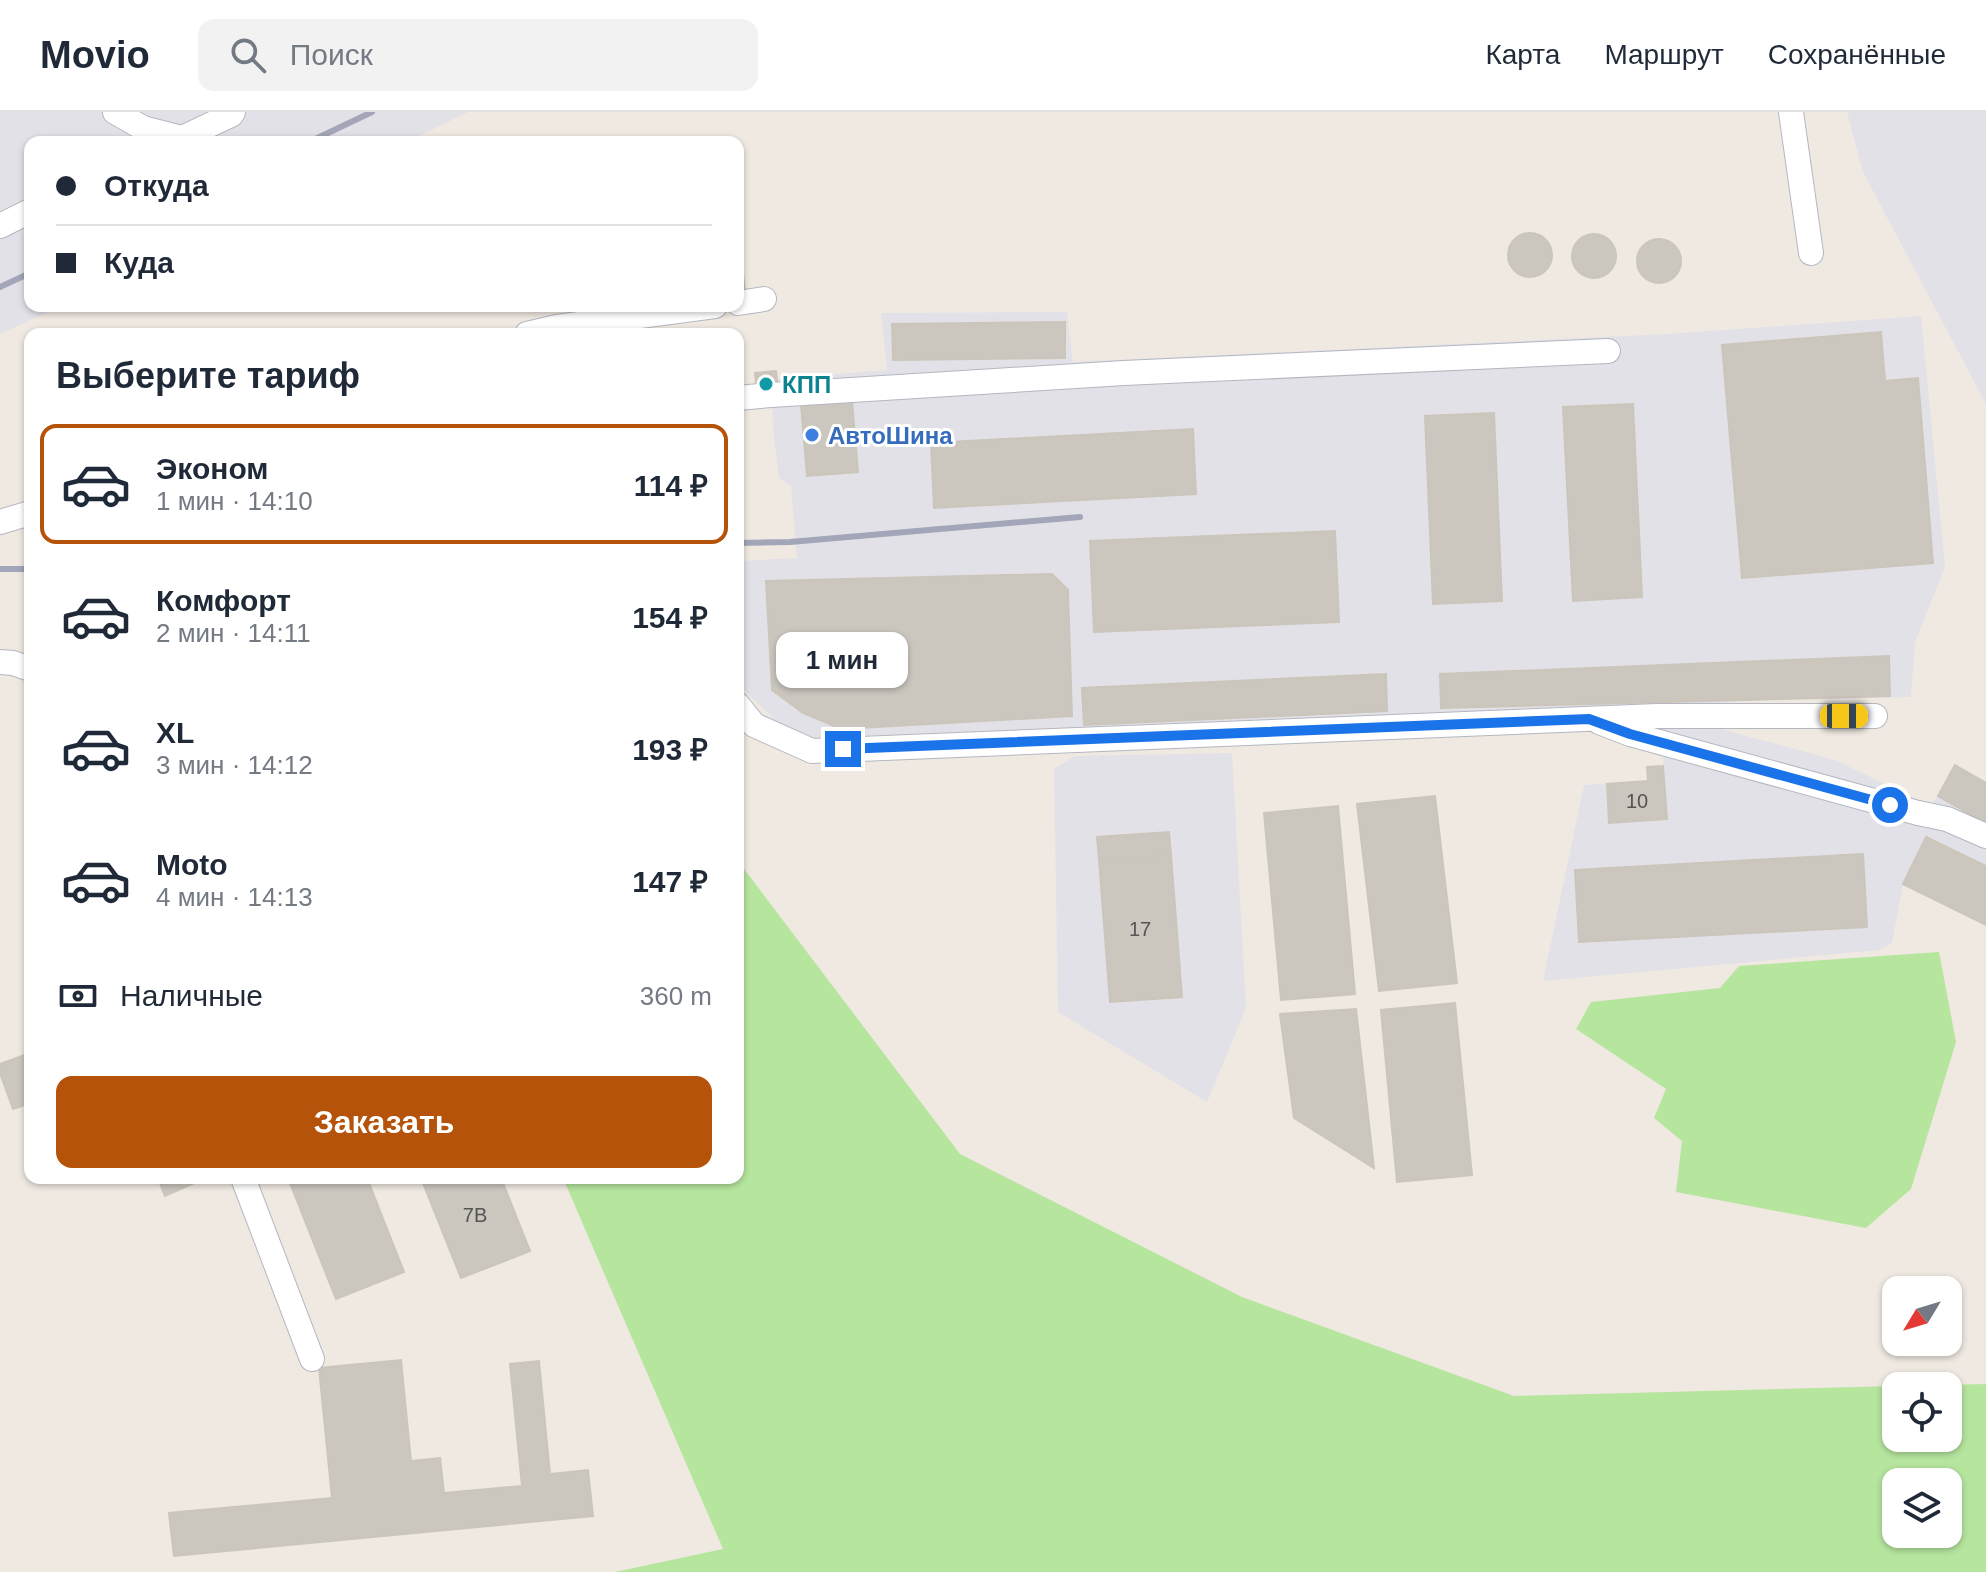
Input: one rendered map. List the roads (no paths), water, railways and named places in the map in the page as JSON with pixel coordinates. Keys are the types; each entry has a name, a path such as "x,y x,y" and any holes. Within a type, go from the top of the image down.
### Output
{"lane":[{"path":"115,112 143,128 166,136"},
{"path":"186,136 233,112"},
{"path":"1791,112 1811,253"},
{"path":"0,226 24,214"},
{"path":"744,302 764,299"},
{"path":"553,328 670,312"},
{"path":"744,398 1124,373 1608,351"},
{"path":"0,522 24,515"},
{"path":"0,662 24,667"},
{"path":"744,712 754,725 812,751 1657,716 1875,716"},
{"path":"1589,719 1630,734 1947,819 1986,836"},
{"path":"245,1184 312,1359"}],"railway":[{"path":"322,136 372,112"},
{"path":"0,287 24,276"},
{"path":"744,543 790,542 1080,517"},
{"path":"0,569 24,569"}],"place":[{"name":"КПП","path":"766,384"},
{"name":"АвтоШина","path":"812,435"}]}
